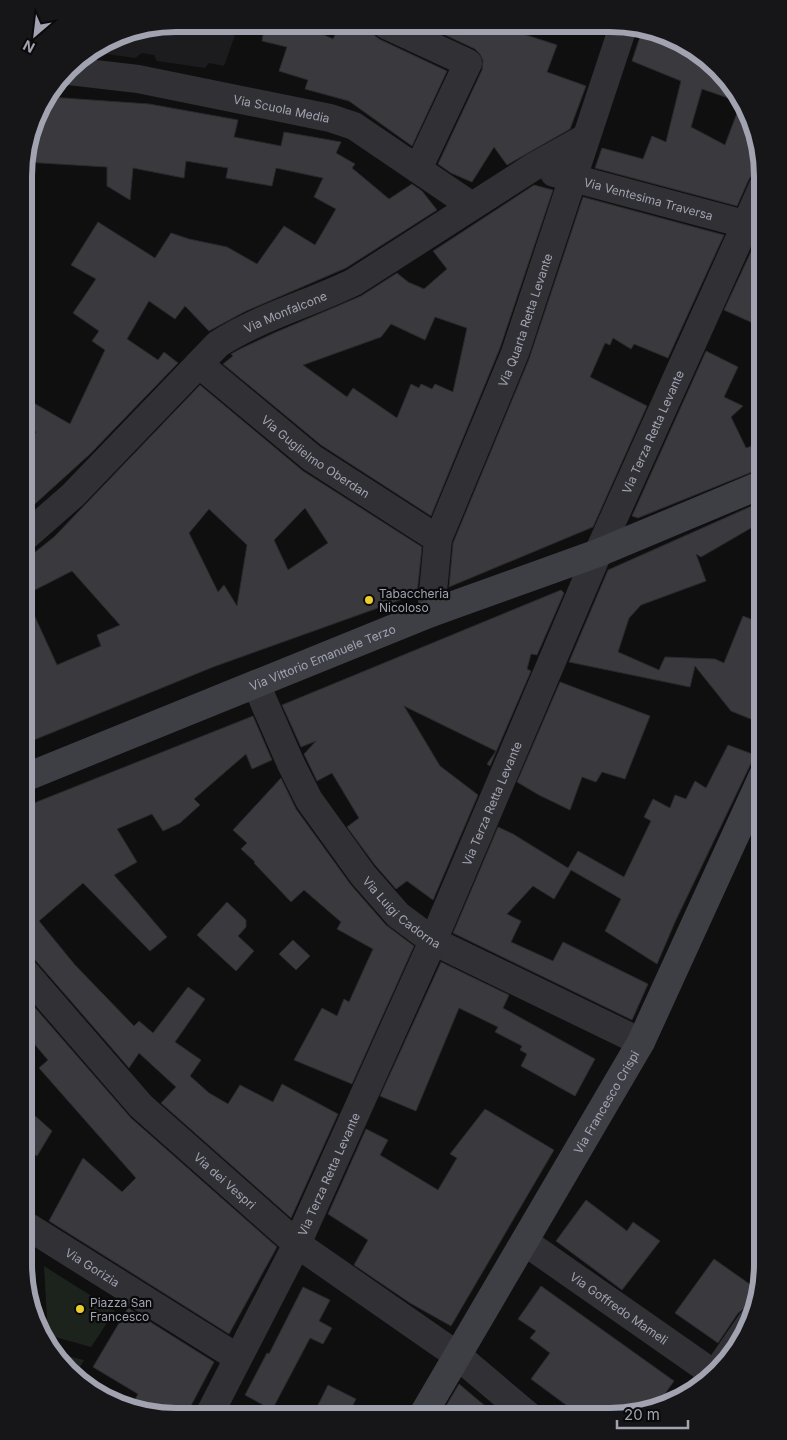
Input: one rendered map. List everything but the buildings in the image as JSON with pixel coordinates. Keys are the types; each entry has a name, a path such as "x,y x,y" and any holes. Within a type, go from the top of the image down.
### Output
{"street":[{"path":"401,32 468,63 418,170"},
{"name":"Via Quarta Retta Levante","path":"431,613 438,539 515,353 621,33"},
{"name":"Via Scuola Media","path":"78,72 138,79 330,118 354,126 472,206"},
{"name":"Via Monfalcone","path":"32,531 73,494 218,344 239,331 325,297 354,282 533,167 585,138"},
{"name":"Via Ventesima Traversa","path":"533,167 754,227"},
{"name":"Via Terza Retta Levante","path":"213,1408 297,1244 433,940 598,553 754,229"},
{"name":"Via Guglielmo Oberdan","path":"199,364 312,458 438,539"},
{"name":"Via Vittorio Emanuele Terzo","path":"32,775 431,613 598,553 754,488"},
{"name":"Via Luigi Cadorna","path":"256,684 309,800 363,874 398,915 433,940 641,1042"},
{"name":"Via Francesco Crispi","path":"427,1408 641,1042 754,795"},
{"name":"Via dei Vespri","path":"32,980 141,1106 297,1244 458,1356 520,1408"},
{"name":"Via Gorizia","path":"32,1229 238,1358"},
{"name":"Via Goffredo Mameli","path":"525,1242 707,1369"}],"shaded area":[{"path":"177,32 236,32 224,66 209,63 205,68 157,61 154,55 142,53 135,58 103,53 122,43 149,35"},
{"path":"44,1266 115,1311 91,1347 53,1336 48,1328"},
{"path":"67,1356 84,1360 79,1369"}],"place":[{"name":"Tabaccheria Nicoloso","path":"369,600"},
{"name":"Piazza San Francesco","path":"80,1309"}]}
